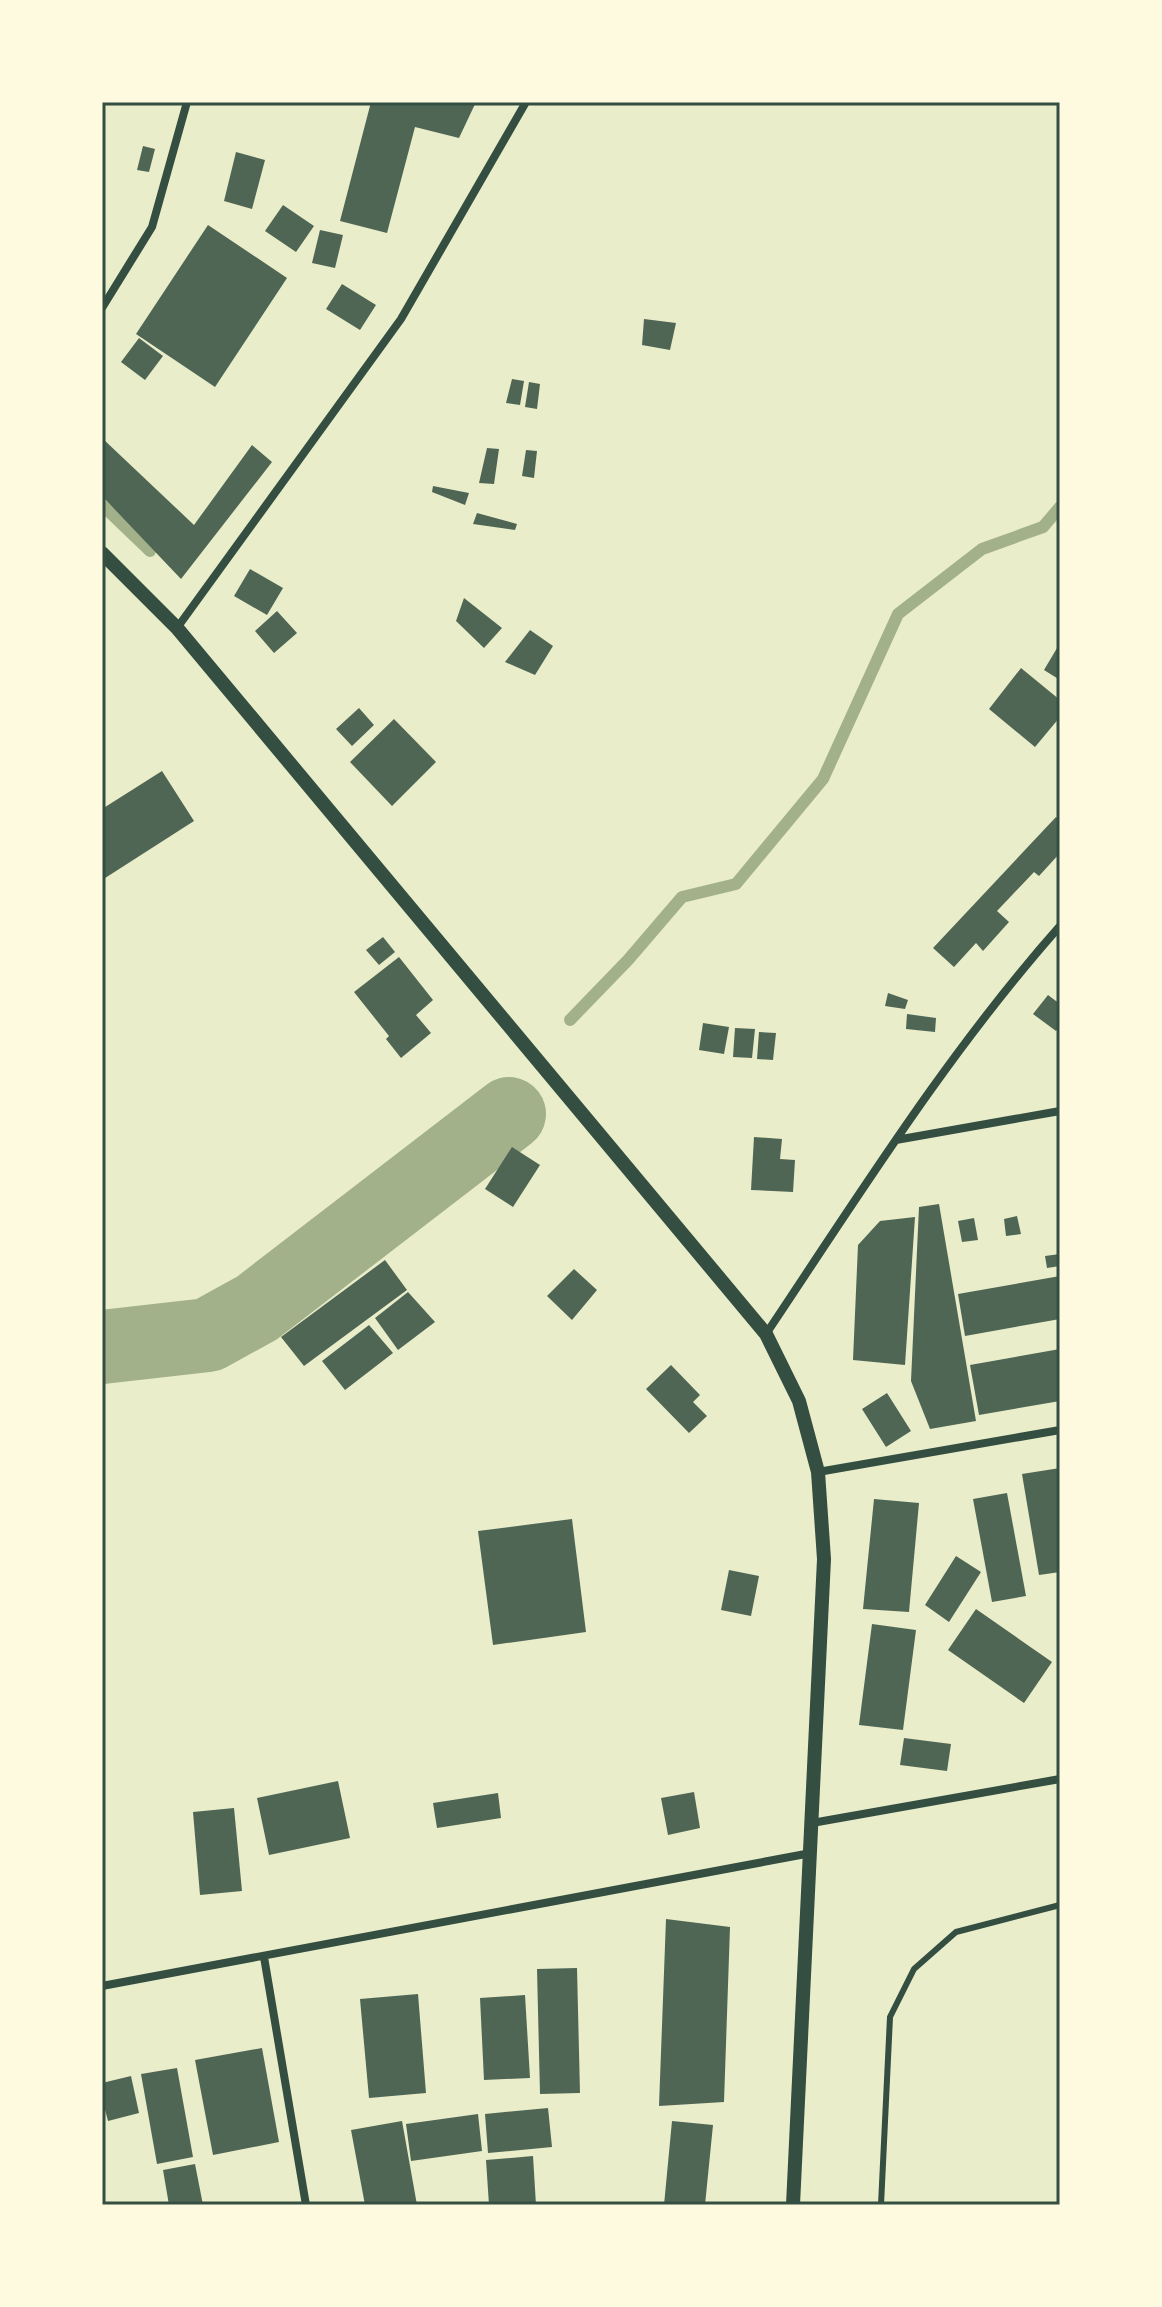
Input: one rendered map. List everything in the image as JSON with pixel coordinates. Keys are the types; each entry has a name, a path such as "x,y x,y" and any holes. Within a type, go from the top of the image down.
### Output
{"street":[{"path":"102,308 152,227 187,102"},
{"path":"177,628 401,319 526,102"},
{"path":"102,553 177,628 766,1334 799,1401 818,1472 824,1559 793,2205"},
{"path":"766,1334 896,1140 1026,964 1060,926"},
{"path":"896,1140 1060,1111"},
{"path":"818,1472 1060,1430"},
{"path":"812,1823 1060,1779"},
{"path":"102,1986 811,1853"},
{"path":"264,1957 306,2205"}],"lane":[{"path":"881,2205 890,2017 914,1969 956,1932 1060,1905"}],"building":[{"path":"371,102 476,102 459,138 415,127 387,233 340,221"},
{"path":"143,146 155,149 149,172 137,170"},
{"path":"236,152 265,160 252,209 224,201"},
{"path":"283,205 314,226 296,252 265,231"},
{"path":"208,225 287,278 215,387 136,334"},
{"path":"320,230 343,235 335,268 312,263"},
{"path":"342,284 376,305 360,330 326,309"},
{"path":"644,319 676,323 670,350 642,345"},
{"path":"139,338 163,356 145,380 121,362"},
{"path":"512,379 524,381 520,405 506,403"},
{"path":"529,382 540,384 537,409 525,407"},
{"path":"102,438 194,525 252,445 272,462 181,579 102,496"},
{"path":"487,448 499,449 494,484 479,483"},
{"path":"526,450 537,451 534,478 522,476"},
{"path":"433,486 469,493 465,505 432,492"},
{"path":"477,513 517,524 515,530 473,524"},
{"path":"250,569 283,588 267,615 234,596"},
{"path":"464,598 502,628 484,648 456,621"},
{"path":"277,611 297,633 274,653 255,631"},
{"path":"530,630 553,646 535,675 505,662"},
{"path":"1060,643 1060,680 1044,670"},
{"path":"1021,668 1060,700 1060,717 1035,747 989,709"},
{"path":"359,708 374,725 352,746 336,729"},
{"path":"394,719 436,762 392,806 350,762"},
{"path":"162,771 194,821 102,880 102,809"},
{"path":"1056,817 1060,820 1060,853 1039,876 1034,872 997,911 1009,922 983,951 976,943 954,967 933,948"},
{"path":"383,937 395,952 379,965 366,950"},
{"path":"399,957 433,1000 416,1015 431,1033 401,1058 386,1039 389,1036 354,992"},
{"path":"888,993 908,1000 905,1009 885,1006"},
{"path":"1048,995 1060,1004 1060,1026 1056,1031 1033,1014"},
{"path":"907,1014 936,1018 935,1032 906,1029"},
{"path":"703,1023 729,1027 724,1054 699,1050"},
{"path":"735,1028 755,1029 752,1058 733,1057"},
{"path":"759,1032 776,1033 773,1060 757,1059"},
{"path":"754,1137 782,1139 780,1159 795,1160 793,1192 751,1190"},
{"path":"512,1147 540,1165 513,1207 485,1189"},
{"path":"939,1204 976,1421 930,1429 911,1381 919,1207"},
{"path":"1017,1216 1021,1234 1006,1236 1004,1219"},
{"path":"915,1217 905,1365 853,1360 858,1245 880,1221"},
{"path":"974,1218 978,1240 962,1242 958,1221"},
{"path":"1060,1254 1060,1266 1047,1268 1045,1256"},
{"path":"385,1260 407,1290 304,1366 281,1337"},
{"path":"574,1269 597,1290 572,1320 547,1296"},
{"path":"1060,1276 1060,1319 965,1336 958,1294"},
{"path":"408,1292 435,1322 398,1350 375,1318"},
{"path":"369,1325 393,1353 345,1390 322,1361"},
{"path":"1060,1349 1060,1401 979,1415 970,1365"},
{"path":"671,1365 700,1395 693,1402 707,1416 689,1433 646,1389"},
{"path":"887,1393 911,1431 886,1447 862,1409"},
{"path":"1060,1468 1060,1572 1039,1575 1022,1474"},
{"path":"1007,1493 1026,1596 992,1602 973,1499"},
{"path":"874,1499 919,1503 909,1612 863,1609"},
{"path":"572,1519 586,1632 493,1645 478,1531"},
{"path":"956,1556 981,1572 949,1622 925,1605"},
{"path":"729,1570 759,1576 751,1616 721,1610"},
{"path":"976,1609 1052,1662 1024,1703 948,1650"},
{"path":"872,1624 916,1630 903,1730 859,1725"},
{"path":"904,1738 951,1744 947,1771 900,1765"},
{"path":"338,1781 350,1838 269,1855 257,1798"},
{"path":"694,1792 700,1828 668,1835 661,1798"},
{"path":"498,1793 501,1818 437,1828 433,1803"},
{"path":"234,1808 242,1891 200,1895 193,1812"},
{"path":"666,1919 730,1927 724,2102 659,2106"},
{"path":"577,1968 580,2093 540,2094 537,1969"},
{"path":"418,1994 426,2093 369,2098 360,1999"},
{"path":"525,1995 530,2078 484,2080 480,1998"},
{"path":"262,2048 279,2142 213,2155 195,2060"},
{"path":"177,2068 193,2157 157,2164 141,2074"},
{"path":"131,2076 139,2113 108,2121 102,2083"},
{"path":"548,2108 552,2147 488,2153 485,2114"},
{"path":"478,2114 482,2151 411,2161 406,2124"},
{"path":"402,2121 417,2205 365,2205 351,2130"},
{"path":"672,2121 713,2125 705,2205 664,2205"},
{"path":"533,2156 536,2205 489,2205 486,2160"},
{"path":"195,2164 203,2205 169,2205 163,2170"}],"waterway":[{"path":"102,505 150,551"},
{"path":"570,1020 628,960 682,897 736,884 823,779 898,614 982,549 1043,527 1060,507"},
{"path":"102,1347 208,1335 257,1308 509,1114"}]}
